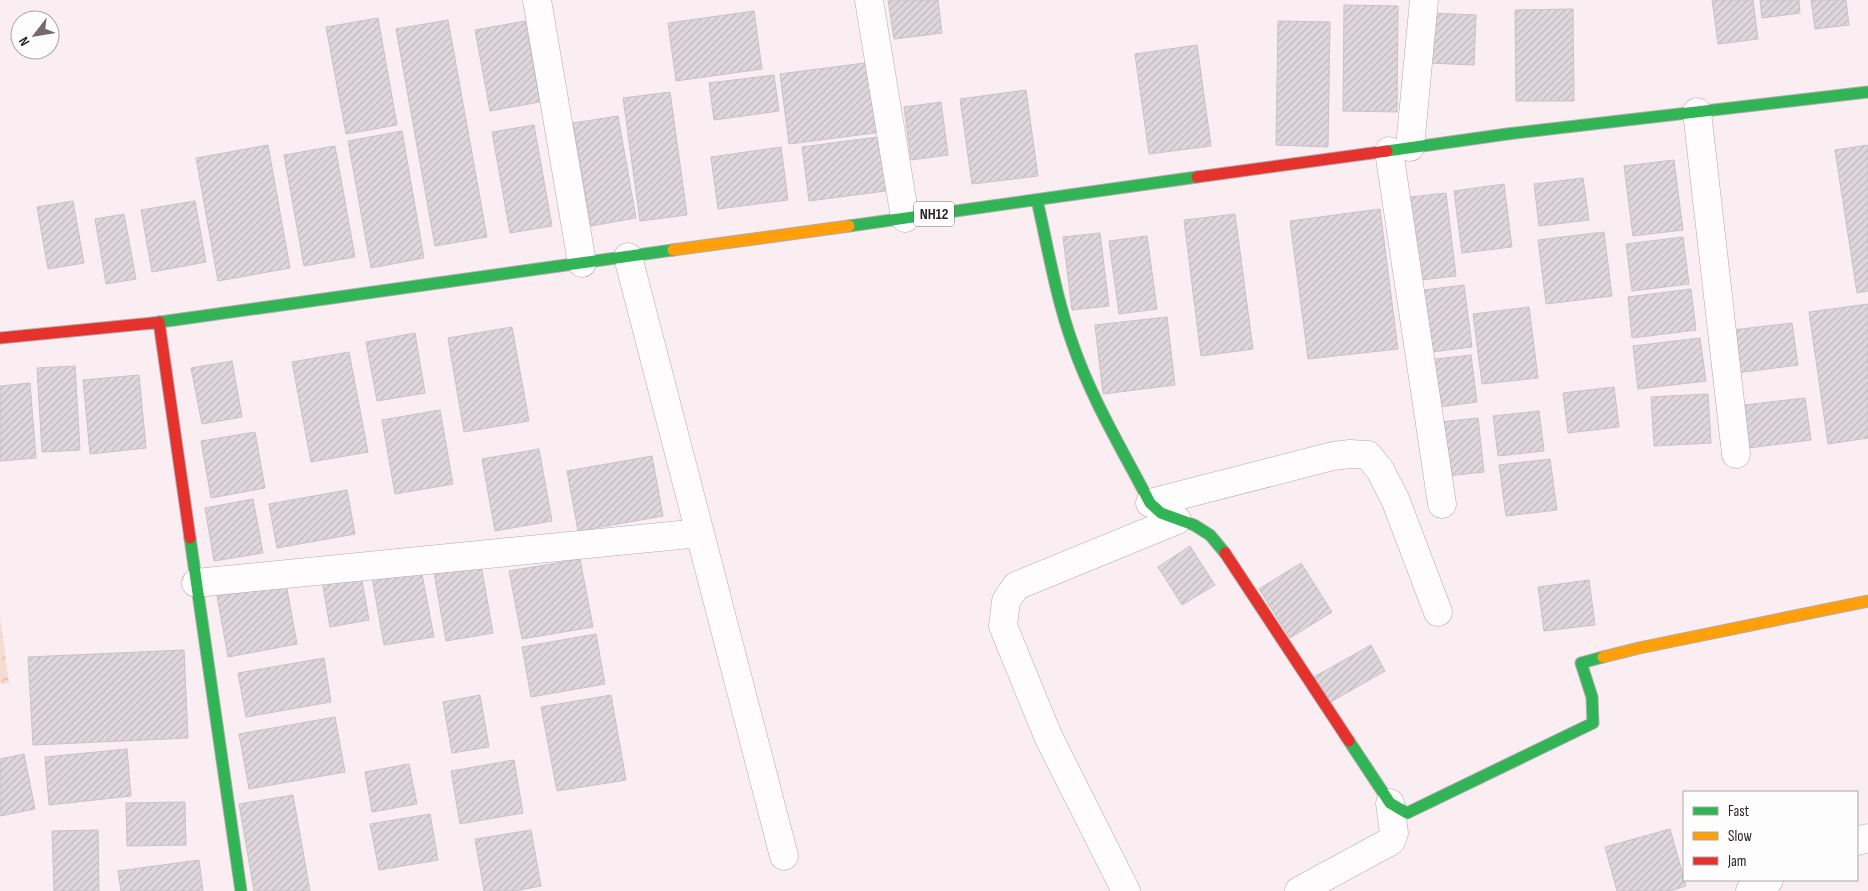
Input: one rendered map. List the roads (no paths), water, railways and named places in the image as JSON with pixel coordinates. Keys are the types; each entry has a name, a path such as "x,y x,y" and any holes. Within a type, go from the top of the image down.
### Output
{"main road":[{"name":"NH12","path":"0,338 158,322 1400,149 1868,92"},
{"path":"1037,200 1059,297 1073,344 1087,380 1150,503 1161,513 1194,525 1210,535 1224,552 1390,803 1407,813 1593,723 1592,697 1581,663 1639,648 1868,601"},
{"path":"158,322 241,891"}],"street":[{"path":"537,0 582,263"},
{"path":"869,0 906,218"},
{"path":"1424,0 1400,149 1442,504"},
{"path":"1697,112 1736,454"},
{"path":"628,257 784,856"},
{"path":"1150,503 1333,456 1350,454 1368,455 1380,470 1395,499 1438,612"},
{"path":"1126,891 1048,736 1003,626 1006,601 1016,586 1177,520"},
{"path":"196,583 700,532"},
{"path":"1299,891 1392,841 1394,833 1390,803"},
{"path":"1750,891 1766,881"}]}
